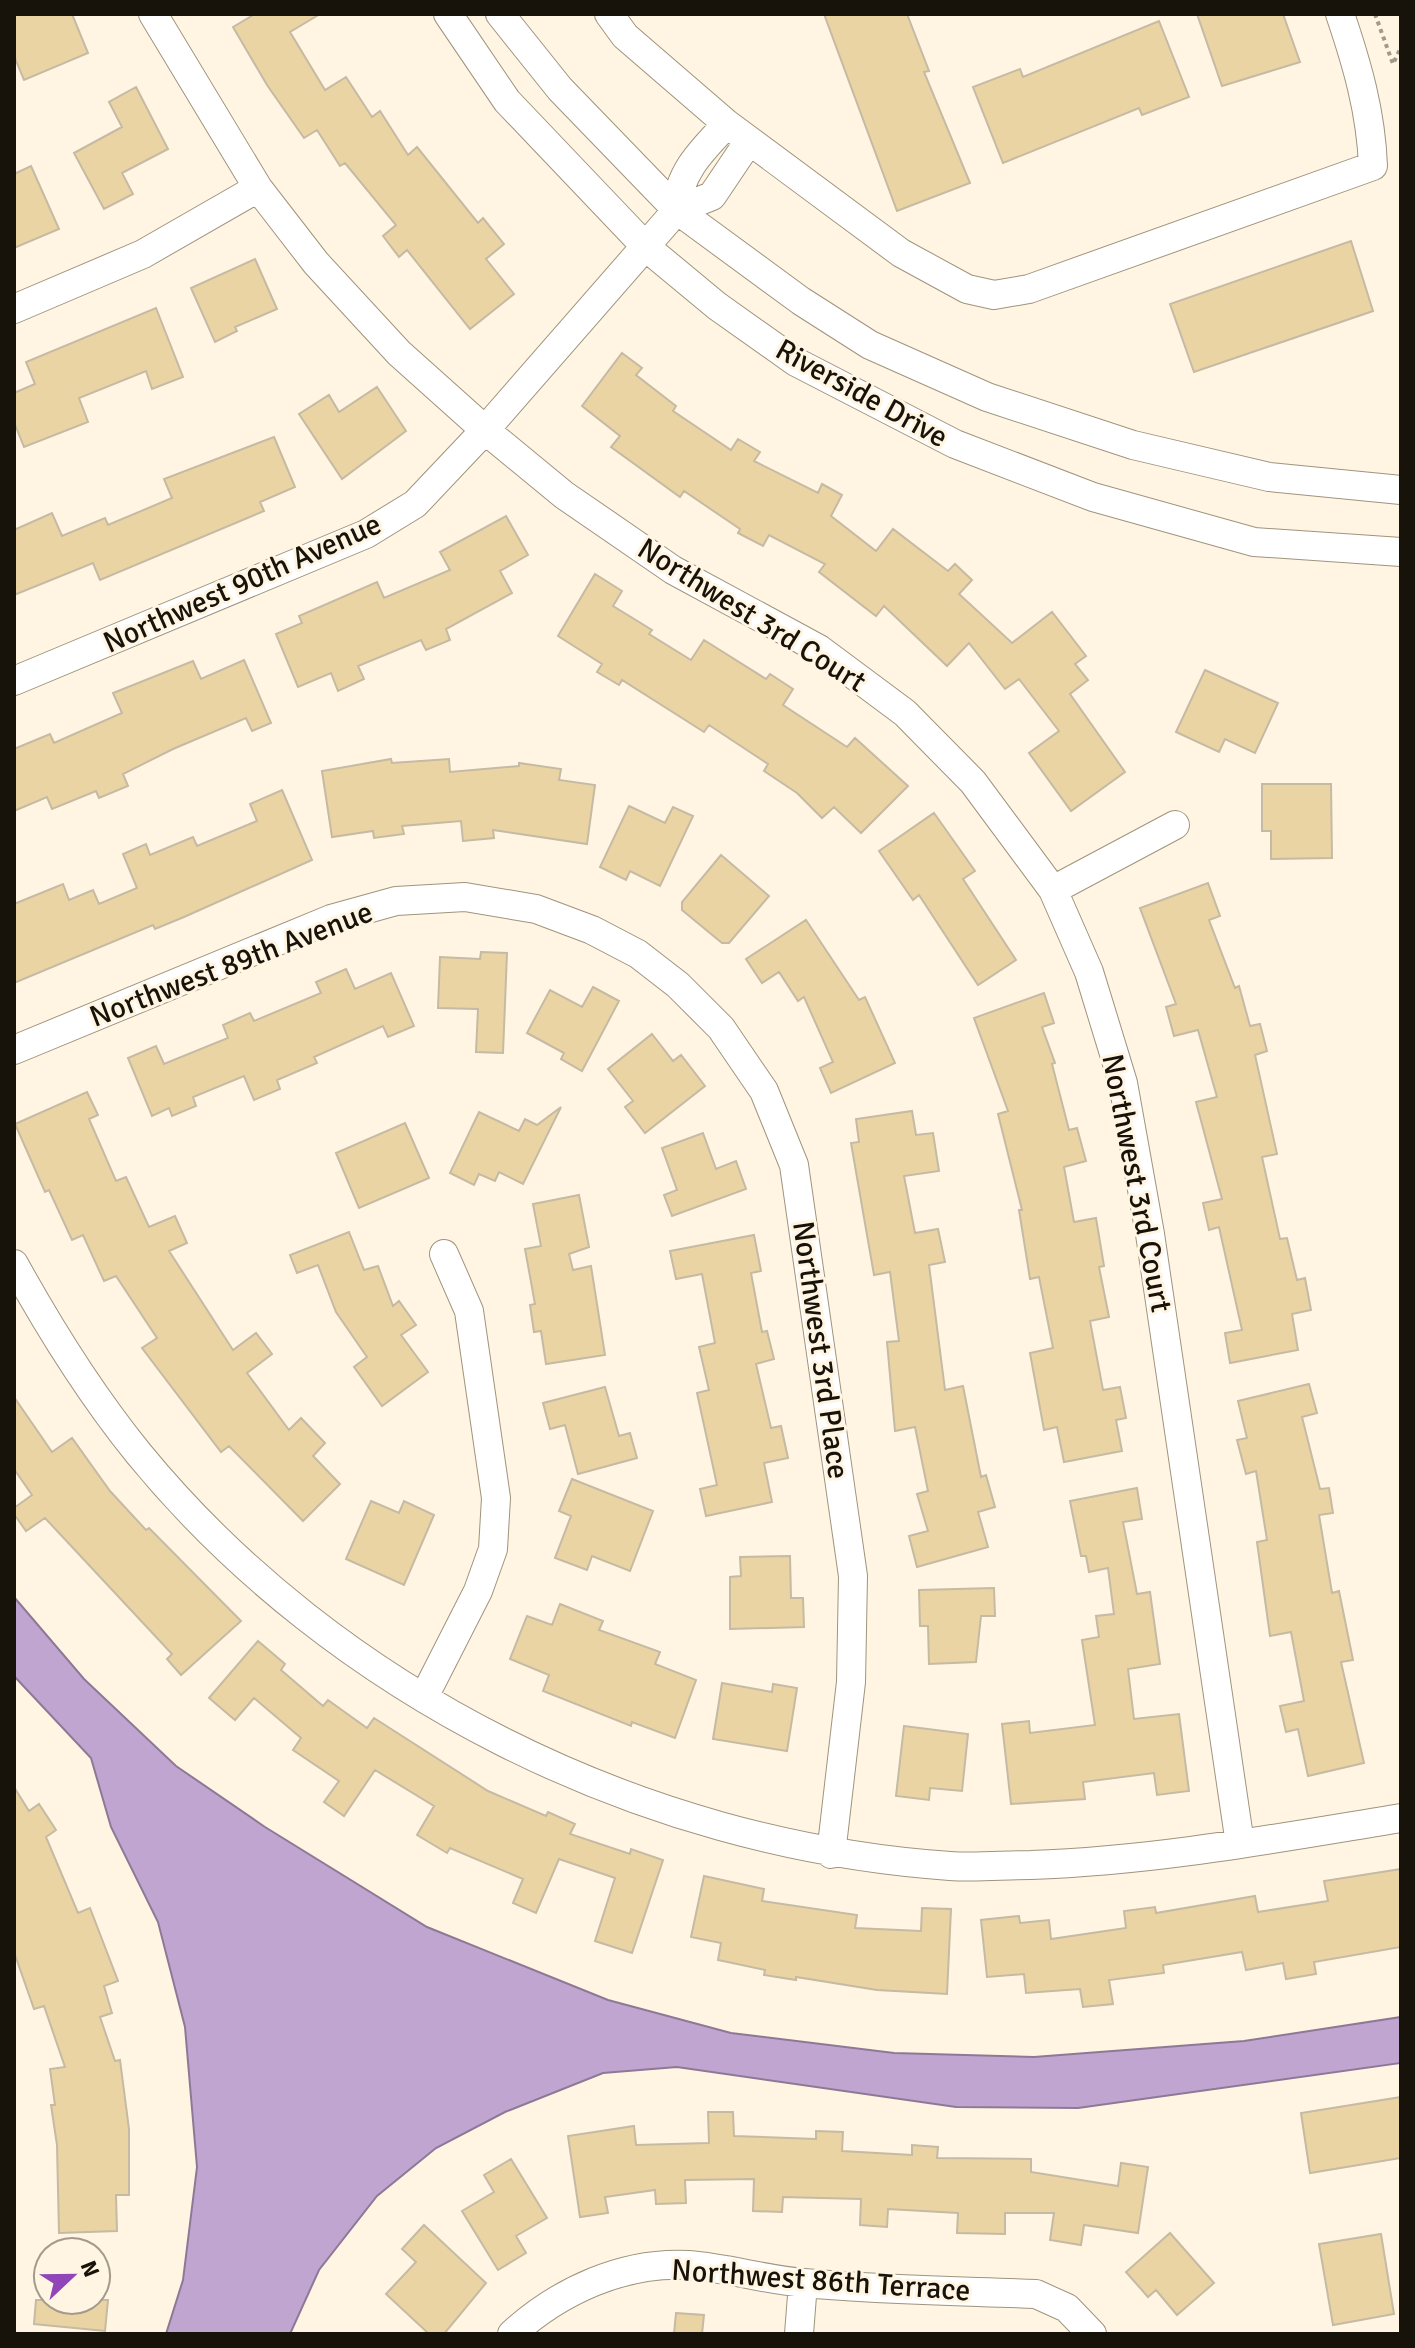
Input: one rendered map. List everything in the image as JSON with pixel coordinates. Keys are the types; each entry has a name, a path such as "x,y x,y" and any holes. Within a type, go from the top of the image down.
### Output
{"street":[{"name":"Northwest 3rd Court","path":"153,14 200,97 258,188 316,263 399,353 564,495 661,561 819,649 905,713 973,782 1053,890 1089,972 1123,1083 1152,1250 1240,1844"},
{"name":"Riverside Drive","path":"448,14 507,101 647,248 717,306 796,362 955,444 1093,497 1254,542 1401,552"},
{"name":"Riverside Drive","path":"500,14 560,89 677,210 801,301 870,345 987,397 1133,445 1269,477 1401,490"},
{"path":"609,14 625,36 738,132 901,253 954,282 994,295 1029,289 1373,166 1371,126 1364,90 1340,14"},
{"path":"677,210 677,187 704,148 738,132"},
{"path":"14,309 143,254 258,188"},
{"name":"Northwest 90th Avenue","path":"14,681 366,534 415,504 485,430 677,210"},
{"path":"1053,890 1175,825"},
{"name":"Northwest 89th Avenue","path":"14,1050 331,919 396,901 465,897 536,909 592,930"},
{"name":"Northwest 3rd Place","path":"592,930 638,954 678,985 721,1028 764,1091 794,1165 853,1576 851,1682 831,1854"},
{"path":"424,1697 478,1591 493,1549 496,1498 469,1311 444,1254"},
{"path":"14,1264 59,1345 140,1455 231,1552 346,1647 424,1697 511,1748 610,1790 717,1827 831,1854 954,1867 1114,1862 1401,1818"},
{"name":"Northwest 86th Terrace","path":"512,2334 537,2311 585,2285 634,2270 688,2265 803,2283 1036,2294 1067,2308 1090,2332"},
{"path":"799,2334 803,2283"}],"path":[{"path":"1375,14 1393,64 1401,47"}],"shaded area":[{"path":"14,1597 84,1679 176,1766 265,1827 427,1927 608,2000 731,2033 894,2053 1034,2057 1244,2041 1401,2017 1401,2063 1078,2108 956,2107 677,2067 603,2073 505,2112 436,2148 377,2196 319,2270 290,2334 166,2334 183,2280 197,2167 185,2027 158,1922 111,1827 91,1758 14,1676"}],"building":[{"path":"14,14 72,14 88,53 24,80 14,56"},
{"path":"255,14 320,14 290,32 325,90 346,77 372,117 380,111 408,155 417,147 478,223 483,218 504,244 486,259 514,294 470,329 407,250 399,257 383,236 396,225 345,163 340,166 317,130 304,138 267,85 233,27"},
{"path":"824,14 907,14 929,71 924,72 970,183 897,211"},
{"path":"1197,14 1283,14 1300,62 1222,86"},
{"path":"1159,21 1189,97 1142,115 1139,108 1003,163 973,87 1020,69 1023,77"},
{"path":"136,87 168,149 122,173 133,194 104,209 74,153 122,127 109,102"},
{"path":"31,166 59,229 14,248 14,174"},
{"path":"1351,241 1373,311 1194,372 1170,304"},
{"path":"255,259 277,309 235,327 237,331 215,342 191,288"},
{"path":"156,308 183,377 152,389 146,371 79,398 88,422 24,447 14,422 14,393 35,384 26,362"},
{"path":"622,353 642,368 636,375 676,406 673,411 731,450 738,439 760,452 754,461 818,493 822,484 842,495 831,516 876,551 893,529 948,571 955,564 972,580 959,594 1012,643 1052,612 1086,656 1075,664 1088,680 1070,694 1125,772 1071,811 1029,753 1059,731 1019,679 1005,689 969,643 947,666 884,606 876,616 819,572 825,564 769,535 763,546 738,533 740,529 684,491 680,497 611,447 620,436 582,406"},
{"path":"377,387 406,431 342,479 299,414 329,395 339,412"},
{"path":"274,437 295,487 260,502 264,511 100,580 93,563 14,595 14,530 52,513 62,536 105,518 108,525 172,498 164,479"},
{"path":"506,516 528,555 500,571 512,593 446,629 450,640 426,650 421,640 358,666 364,679 338,691 331,673 298,687 276,634 302,623 299,616 377,582 384,598 450,570 440,552"},
{"path":"595,574 622,591 613,606 652,630 649,634 691,660 704,640 766,679 770,674 793,689 783,705 847,747 855,738 908,786 861,833 834,807 822,818 797,793 764,771 768,764 709,725 704,732 622,680 619,685 597,672 602,664 558,636"},
{"path":"244,660 271,723 252,731 246,718 173,749 123,774 128,786 99,798 96,791 52,809 47,797 14,811 14,749 50,734 54,743 122,713 113,693 193,661 201,679"},
{"path":"1205,670 1278,703 1255,753 1225,739 1219,752 1176,732"},
{"path":"391,759 392,763 449,759 450,772 519,766 519,763 561,769 559,780 595,785 587,844 493,830 494,838 463,841 461,821 402,826 404,834 374,838 373,831 332,837 322,771"},
{"path":"1262,784 1331,784 1332,858 1271,859 1271,831 1262,831"},
{"path":"282,790 312,860 155,929 153,925 14,983 14,904 63,884 69,900 93,890 99,904 137,888 123,854 146,844 150,855 193,837 197,846 257,821 250,804"},
{"path":"629,806 665,823 673,807 693,816 660,886 630,871 626,880 600,867"},
{"path":"934,813 975,871 963,879 1016,960 978,985 919,895 913,900 879,851"},
{"path":"721,855 769,896 729,943 722,943 682,910 682,902"},
{"path":"1208,883 1220,916 1209,920 1235,988 1239,986 1250,1026 1260,1024 1267,1051 1255,1055 1277,1154 1262,1157 1280,1239 1287,1238 1297,1280 1305,1278 1311,1310 1292,1314 1298,1350 1230,1363 1225,1333 1242,1330 1219,1227 1209,1230 1203,1203 1222,1199 1196,1102 1217,1097 1198,1030 1174,1036 1166,1007 1176,1004 1140,908"},
{"path":"806,920 859,1000 865,997 895,1063 831,1093 820,1068 833,1062 804,997 798,1001 779,972 762,983 746,959"},
{"path":"481,952 507,953 503,1053 476,1052 478,1009 438,1008 440,957 480,959"},
{"path":"346,969 355,989 391,973 414,1026 388,1037 383,1026 314,1057 317,1063 277,1080 280,1089 254,1100 244,1076 193,1097 196,1106 172,1116 169,1108 152,1116 128,1058 156,1046 164,1064 228,1038 223,1025 250,1013 254,1021 321,993 316,982"},
{"path":"593,987 619,1001 582,1071 561,1059 564,1053 527,1033 550,990 582,1007"},
{"path":"1044,993 1054,1023 1042,1027 1055,1063 1052,1064 1069,1130 1077,1128 1086,1161 1064,1167 1074,1222 1096,1218 1104,1266 1099,1267 1109,1317 1090,1321 1103,1390 1120,1387 1126,1418 1116,1420 1122,1451 1064,1462 1057,1427 1044,1430 1030,1353 1053,1348 1039,1277 1030,1279 1019,1210 1022,1210 998,1114 1008,1111 974,1018"},
{"path":"652,1034 673,1061 681,1055 705,1086 645,1133 625,1107 633,1101 608,1069"},
{"path":"87,1092 98,1115 89,1119 116,1181 126,1177 149,1227 175,1216 187,1243 169,1251 233,1350 256,1333 272,1354 247,1373 289,1430 301,1418 325,1443 313,1456 340,1484 303,1521 229,1446 221,1452 142,1348 157,1338 116,1276 104,1281 83,1235 72,1240 49,1190 45,1192 15,1124"},
{"path":"561,1107 523,1184 499,1172 495,1181 479,1174 474,1185 450,1173 479,1112 519,1131 525,1119 537,1125"},
{"path":"912,1111 916,1135 933,1133 939,1171 904,1176 915,1233 938,1229 945,1262 929,1265 945,1390 963,1386 981,1477 986,1475 995,1507 978,1512 988,1547 917,1567 909,1536 928,1531 917,1494 928,1491 915,1427 895,1431 887,1342 899,1341 890,1272 874,1275 851,1143 859,1142 856,1119"},
{"path":"405,1123 429,1178 359,1208 336,1153"},
{"path":"703,1133 716,1169 736,1161 746,1189 672,1216 664,1195 677,1190 662,1148"},
{"path":"579,1195 589,1247 569,1254 573,1270 591,1266 605,1355 546,1364 541,1331 534,1332 530,1305 535,1304 525,1249 541,1246 533,1204"},
{"path":"349,1232 364,1270 378,1266 393,1306 399,1301 416,1325 401,1335 428,1372 382,1406 354,1367 367,1357 336,1312 318,1265 297,1273 290,1255"},
{"path":"754,1235 761,1271 751,1273 762,1332 767,1331 774,1359 756,1364 771,1428 781,1426 788,1458 764,1463 772,1502 706,1516 700,1489 717,1485 697,1393 709,1390 699,1347 715,1343 702,1274 676,1279 670,1251"},
{"path":"1309,1384 1317,1413 1302,1417 1320,1489 1329,1488 1333,1513 1319,1515 1332,1593 1339,1591 1353,1660 1341,1662 1364,1763 1308,1776 1298,1729 1286,1732 1280,1706 1304,1701 1291,1632 1270,1636 1257,1542 1267,1540 1256,1471 1246,1474 1237,1440 1247,1438 1238,1401"},
{"path":"605,1387 619,1436 630,1433 637,1458 578,1474 565,1425 550,1429 543,1403"},
{"path":"14,1397 52,1452 72,1438 110,1491 146,1530 149,1528 241,1621 181,1675 167,1659 172,1654 45,1518 26,1531 14,1514 14,1508 32,1495 14,1469"},
{"path":"572,1479 653,1511 630,1571 592,1556 587,1570 555,1558 571,1516 559,1511"},
{"path":"1137,1488 1142,1519 1123,1522 1137,1594 1150,1592 1160,1664 1128,1669 1134,1719 1179,1714 1189,1791 1157,1795 1154,1773 1083,1782 1085,1799 1011,1804 1002,1724 1029,1721 1030,1733 1095,1725 1082,1640 1099,1637 1096,1616 1114,1614 1108,1568 1089,1572 1086,1556 1081,1556 1070,1501"},
{"path":"371,1501 399,1513 404,1501 434,1515 404,1585 346,1559"},
{"path":"790,1556 791,1598 803,1598 804,1627 730,1629 730,1577 741,1576 740,1557"},
{"path":"994,1588 995,1616 981,1616 976,1662 929,1664 928,1626 920,1626 919,1590"},
{"path":"560,1604 603,1621 599,1630 660,1652 655,1664 696,1680 675,1738 632,1722 631,1726 543,1691 549,1675 510,1659 527,1616 552,1625"},
{"path":"258,1641 285,1664 281,1670 323,1706 328,1700 367,1728 374,1718 488,1791 546,1816 548,1812 575,1824 570,1834 630,1854 631,1849 663,1860 632,1953 595,1941 615,1878 559,1859 536,1913 513,1903 523,1879 450,1848 447,1853 417,1835 434,1806 375,1770 344,1816 324,1802 339,1781 293,1750 301,1738 254,1698 235,1720 209,1698"},
{"path":"722,1683 772,1692 773,1684 797,1688 787,1751 713,1739"},
{"path":"904,1726 968,1734 962,1791 930,1788 929,1800 896,1796"},
{"path":"14,1787 29,1811 39,1804 56,1830 46,1837 78,1913 90,1908 118,1981 104,1986 112,2013 100,2017 115,2061 120,2060 129,2129 129,2195 116,2195 117,2231 59,2233 57,2145 51,2105 55,2105 50,2069 65,2067 44,2006 34,2009 14,1952"},
{"path":"1401,1869 1401,1947 1314,1962 1316,1974 1286,1979 1283,1963 1246,1970 1242,1952 1163,1965 1164,1973 1109,1980 1113,2004 1083,2007 1080,1989 1026,1993 1024,1974 987,1977 981,1920 1019,1916 1020,1923 1049,1920 1051,1939 1126,1928 1124,1911 1155,1907 1156,1913 1255,1896 1258,1912 1328,1901 1324,1881"},
{"path":"704,1876 764,1889 762,1901 857,1915 855,1928 921,1931 922,1908 951,1909 947,1994 877,1990 796,1977 796,1980 764,1975 765,1970 718,1960 721,1943 691,1937"},
{"path":"1401,2097 1401,2158 1310,2173 1301,2113"},
{"path":"708,2112 733,2112 734,2136 816,2139 816,2131 843,2132 842,2151 912,2155 912,2145 938,2147 937,2158 1031,2159 1031,2172 1118,2186 1121,2163 1148,2167 1138,2233 1084,2225 1081,2245 1050,2240 1054,2213 1005,2213 1005,2234 957,2233 958,2213 888,2209 887,2227 860,2225 861,2199 783,2197 782,2212 753,2211 754,2179 685,2180 686,2203 656,2204 655,2190 605,2197 608,2213 580,2217 568,2136 634,2126 636,2145 709,2143"},
{"path":"511,2159 547,2218 516,2236 526,2253 498,2270 462,2211 494,2192 484,2175"},
{"path":"424,2225 486,2283 444,2334 429,2334 386,2294 416,2262 402,2249"},
{"path":"1170,2233 1214,2283 1177,2315 1156,2290 1148,2297 1126,2272"},
{"path":"1381,2234 1394,2314 1333,2325 1319,2244"},
{"path":"676,2313 704,2315 702,2334 674,2334"},
{"path":"35,2316 106,2316 105,2331 34,2324"}]}
